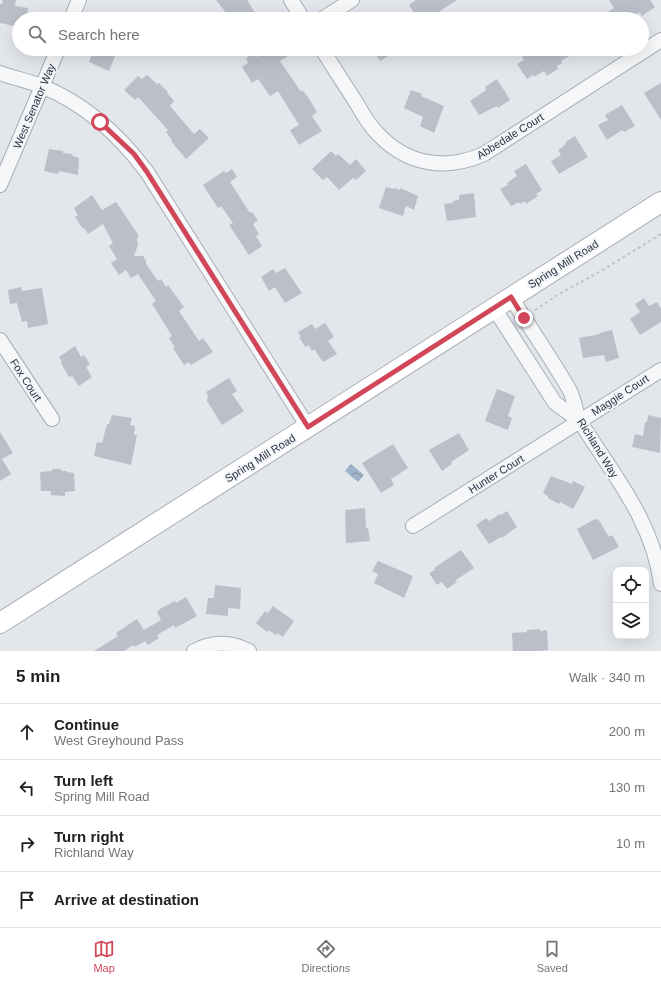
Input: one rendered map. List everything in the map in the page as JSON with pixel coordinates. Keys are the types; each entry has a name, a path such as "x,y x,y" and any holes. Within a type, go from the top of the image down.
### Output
{"street":[{"path":"74,12 79,0"},
{"path":"291,0 299,12"},
{"path":"333,12 352,0"},
{"name":"Abbedale Court","path":"649,48 661,40"},
{"name":"West Senator Way","path":"0,185 55,56"},
{"name":"Abbedale Court","path":"326,56 370,125 391,147 403,155 418,160 447,164 461,162 484,154 636,56"},
{"path":"0,73 42,87 70,101 100,122 134,154 147,172 308,427"},
{"name":"Spring Mill Road","path":"0,623 661,202"},
{"name":"Richland Way","path":"511,297 570,391 580,421 637,510 659,566 661,584"},
{"path":"494,308 555,403 580,421"},
{"name":"Fox Court","path":"0,340 52,419"},
{"name":"Maggie Court","path":"580,421 661,370"},
{"name":"Hunter Court","path":"413,526 580,421"},
{"path":"194,651 202,646 217,643 232,644 249,651"}],"path":[{"path":"524,318 560,294 661,234"}],"water":[{"path":"351,464 364,475 358,482 345,471"}],"building":[{"path":"3,0 16,0 15,6 28,8 28,12 12,12 12,26 0,23 0,4 2,4"},
{"path":"216,0 247,0 255,12 225,12"},
{"path":"416,0 457,0 439,12 414,12 409,5"},
{"path":"609,0 650,0 655,7 648,12 608,12 614,8"},
{"path":"91,56 115,56 109,71 89,62"},
{"path":"249,56 288,56 280,61 301,92 302,90 308,97 317,112 312,116 322,131 299,145 290,130 299,125 278,91 270,96 258,79 252,83 242,67 248,63 246,58"},
{"path":"377,56 388,56 380,61"},
{"path":"569,56 561,61 562,63 557,66 558,69 547,76 544,71 527,79 517,64 524,60 522,57"},
{"path":"147,75 157,84 159,83 168,92 167,93 174,101 170,106 194,134 200,129 209,138 186,159 171,141 172,140 166,132 168,130 138,97 135,100 124,90 138,76 142,79"},
{"path":"497,79 510,100 498,108 497,106 479,115 470,101 486,90 485,87"},
{"path":"661,83 661,120 644,93"},
{"path":"411,90 444,106 434,133 420,126 423,117 404,108"},
{"path":"622,105 635,126 624,132 622,130 607,140 598,125 608,120 605,115"},
{"path":"575,136 588,157 559,174 551,161 561,155 558,150 564,146 567,141"},
{"path":"49,149 63,151 63,153 72,154 73,156 79,158 78,175 59,171 58,174 44,171"},
{"path":"331,151 336,156 338,154 350,165 356,159 366,171 356,180 353,178 339,190 327,177 323,180 312,169"},
{"path":"526,164 542,190 536,194 538,196 526,204 525,201 511,206 500,189 508,185 507,183 517,176 514,171"},
{"path":"232,169 237,177 230,182 250,213 252,212 258,220 253,224 259,234 256,236 262,246 249,255 229,225 233,223 221,206 218,208 203,185 224,171 226,173"},
{"path":"386,187 400,190 400,188 418,196 414,210 406,206 403,216 379,208"},
{"path":"474,193 476,217 447,221 444,204 453,203 453,201 459,200 459,195"},
{"path":"92,195 102,210 116,202 139,236 137,238 138,245 134,256 143,256 146,264 158,281 161,279 166,287 168,285 184,307 179,311 199,341 203,338 213,352 191,365 189,362 184,365 173,348 175,347 169,338 172,336 152,304 156,301 138,274 131,278 126,270 119,275 111,263 117,259 109,246 113,243 103,224 88,234 75,217 78,215 74,208"},
{"path":"285,268 302,293 285,303 275,287 269,291 261,277 273,269 276,273"},
{"path":"21,287 22,291 42,288 48,324 28,328 27,321 22,322 17,303 10,304 8,290"},
{"path":"644,298 649,306 657,302 661,309 661,322 640,335 630,319 640,312 635,304"},
{"path":"325,323 334,337 328,341 337,354 323,362 314,349 312,351 308,345 305,347 299,337 301,337 298,332 312,324 315,329"},
{"path":"612,330 619,358 606,362 604,355 583,358 579,338"},
{"path":"75,346 81,357 84,355 90,364 86,367 92,377 79,386 72,376 69,377 59,357"},
{"path":"229,378 237,391 232,394 244,411 222,425 207,401 208,395 206,392"},
{"path":"497,389 515,396 508,416 512,418 508,430 485,421"},
{"path":"112,415 132,418 130,425 135,426 134,435 137,435 131,465 94,456 97,442 102,443 107,424 109,424"},
{"path":"648,415 661,418 660,453 632,447 635,434 643,436 645,422 647,422"},
{"path":"0,432 13,453 2,459 11,474 0,481"},
{"path":"459,433 469,450 451,462 452,464 442,471 429,450"},
{"path":"393,444 408,468 391,479 394,485 381,493 362,463"},
{"path":"52,469 61,469 61,471 74,473 75,491 65,492 65,496 51,495 51,491 41,491 40,472 52,471"},
{"path":"551,476 572,484 573,481 585,487 573,509 560,502 559,504 548,498 548,496 543,493"},
{"path":"365,508 366,528 368,528 370,541 346,543 345,510"},
{"path":"507,511 517,527 502,538 501,537 489,544 476,525 486,518 489,521"},
{"path":"595,519 598,519 609,537 612,535 619,547 593,560 577,529"},
{"path":"461,550 474,568 456,580 457,582 447,589 442,582 437,585 429,573"},
{"path":"378,561 413,576 404,598 374,583 378,574 372,571"},
{"path":"215,585 241,588 240,609 228,608 228,616 206,614 208,598 214,598"},
{"path":"186,597 197,616 175,628 174,625 157,635 159,638 148,645 145,641 134,647 133,645 124,651 94,651 118,636 116,633 137,619 144,630 161,620 157,612 160,609 175,601 176,603"},
{"path":"273,606 294,621 283,637 268,630 267,632 256,623 265,611 268,613"},
{"path":"540,629 540,631 547,630 548,650 513,651 512,633"}],"route":[{"path":"100,122 134,154 147,172 308,427 511,297 524,318"}]}
